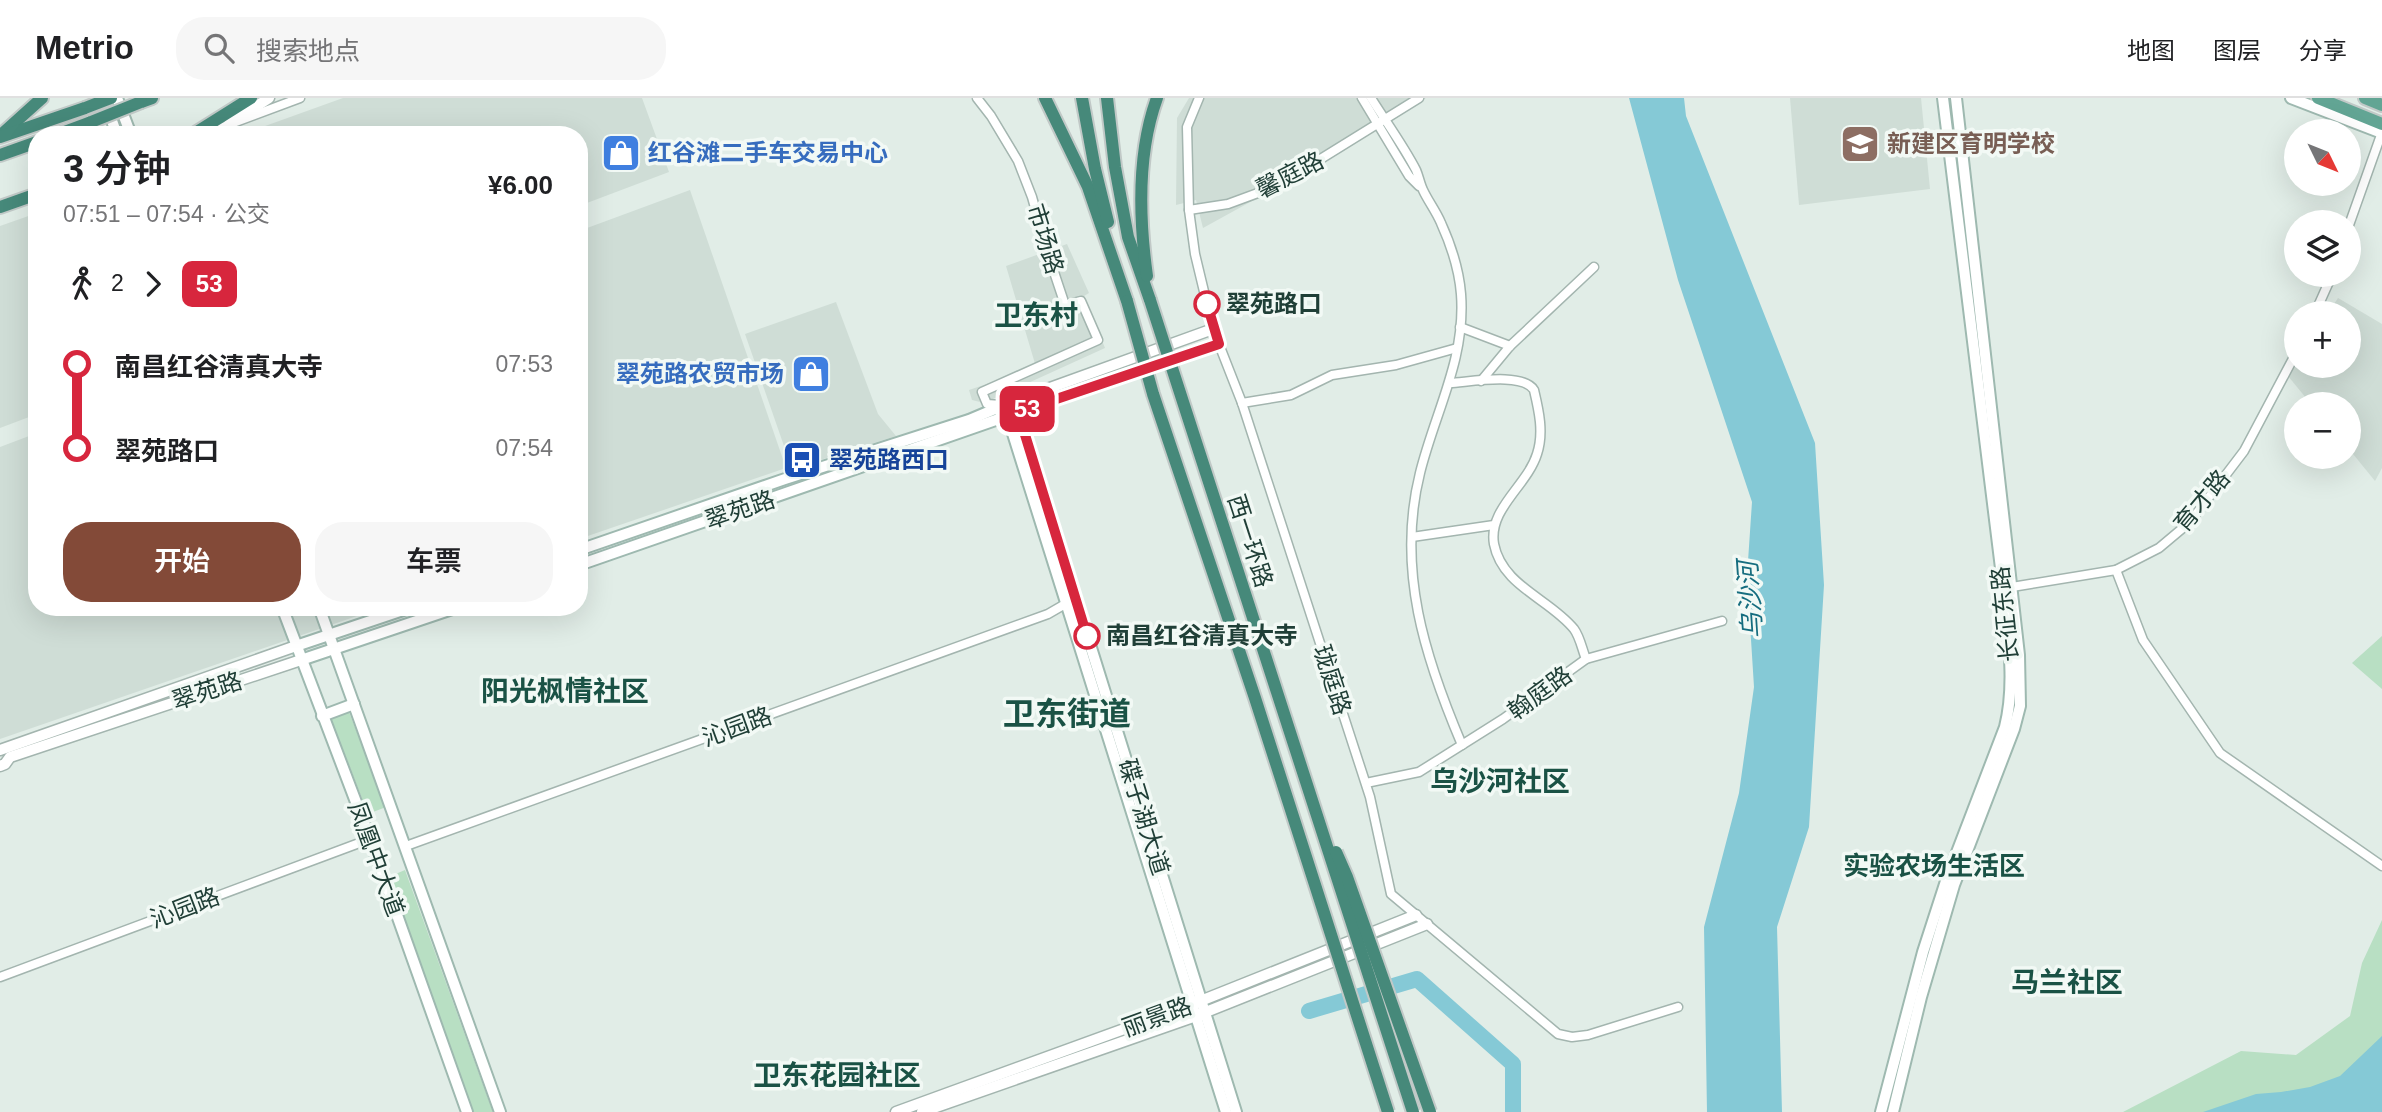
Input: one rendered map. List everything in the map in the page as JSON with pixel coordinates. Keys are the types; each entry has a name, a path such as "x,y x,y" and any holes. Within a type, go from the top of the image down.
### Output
{"highway":[{"path":"0,136 42,98"},
{"path":"30,126 111,98"},
{"path":"206,126 251,98"},
{"path":"1045,98 1088,187 1127,301"},
{"name":"西一环路","path":"1083,98 1095,169 1153,394 1259,711 1388,1112"},
{"name":"西一环路","path":"1107,98 1115,167 1128,237 1413,1112"},
{"path":"1150,300 1142,243 1142,180 1146,143 1157,98"},
{"path":"80,126 146,100"},
{"path":"0,136 28,127"},
{"path":"0,155 28,145"},
{"path":"0,207 28,197"},
{"path":"1312,799 1347,877 1430,1112"}],"main road":[{"path":"104,98 114,126"},
{"path":"117,98 128,126"},
{"name":"长征东路","path":"1881,1112 1923,952 1945,881 2005,727 2011,680 2007,617 1943,98"},
{"name":"长征东路","path":"1893,1112 1921,997 1954,885 2014,729 2020,706 2021,681 2012,587 1956,98"},
{"path":"2291,98 2382,133"},
{"path":"2318,98 2382,124"},
{"path":"2365,98 2382,105"},
{"name":"碟子湖大道","path":"1009,403 1197,1002 1226,1112"},
{"name":"翠苑路","path":"588,547 785,479 969,420 1009,403"},
{"name":"碟子湖大道","path":"1013,414 1067,603 1197,1002"},
{"name":"翠苑路","path":"588,562 1013,414"},
{"name":"凤凰中大道","path":"285,616 370,838 467,1112"},
{"name":"凤凰中大道","path":"322,616 500,1112"},
{"name":"翠苑路","path":"296,646 386,616"},
{"name":"翠苑路","path":"301,660 432,616"},
{"path":"323,716 354,704"},
{"name":"碟子湖大道","path":"1200,1015 1236,1112"}],"street":[{"path":"229,124 269,98"},
{"path":"224,126 300,98"},
{"name":"市场路","path":"977,98 991,116 1023,173 1065,305 1081,301 1098,340 982,392 987,404 1009,403"},
{"name":"珑庭路","path":"1199,98 1187,127 1188,210 1195,254 1213,329 1242,403 1366,783 1391,894 1558,1034 1572,1037 1588,1035 1678,1007"},
{"path":"1362,98 1417,173 1454,256 1461,292 1457,348 1450,383 1419,475 1412,517 1412,537 1413,580 1419,622 1430,664 1462,745"},
{"path":"1371,98 1382,122"},
{"name":"馨庭路","path":"1188,210 1228,204 1277,186 1419,98"},
{"path":"2354,210 2382,133"},
{"path":"1480,382 1510,346 1594,267"},
{"path":"1460,327 1510,346"},
{"name":"翠苑路","path":"1009,403 1213,329"},
{"name":"翠苑路","path":"1013,414 1219,344"},
{"path":"1242,403 1291,395 1332,375 1396,365 1457,348"},
{"name":"育才路","path":"2012,587 2116,570 2159,548 2190,522 2244,451 2284,376"},
{"path":"1450,383 1511,380 1527,382 1534,390 1541,424 1540,440 1533,466 1494,525 1494,545 1502,562 1524,589 1552,607 1576,632 1586,659"},
{"path":"1412,537 1494,525"},
{"path":"2116,570 2143,640 2220,753 2382,866"},
{"name":"沁园路","path":"405,846 1048,614 1067,603"},
{"name":"翰庭路","path":"1366,783 1419,772 1503,719 1586,659 1722,621"},
{"name":"翠苑路","path":"0,750 296,646"},
{"name":"翠苑路","path":"0,766 10,757 301,660"},
{"name":"沁园路","path":"0,977 370,838"},
{"name":"丽景路","path":"896,1112 1197,1002 1416,915"},
{"name":"丽景路","path":"922,1112 1200,1015 1427,924"}],"shaded area":[{"name":"红谷滩二手车交易中心","path":"343,98 642,98 669,172 588,203 588,126 265,126"},
{"path":"1189,98 1426,98 1203,228 1196,200 1176,205 1177,118"},
{"name":"新建区育明学校","path":"1790,98 1921,98 1930,189 1799,205"},
{"path":"690,190 786,468 588,536 588,228"},
{"path":"28,216 28,417 0,428 0,226"},
{"path":"1067,244 1089,293 1084,296 1105,348 984,403 972,400 969,390 1036,367 1006,266"},
{"name":"翠苑路农贸市场","path":"836,302 878,414 896,436 792,469 745,334"},
{"path":"2361,312 2382,324 2382,468 2375,481 2361,464 2361,392 2301,392 2290,378 2361,378"},
{"path":"28,436 28,616 357,616 0,739 0,447"}],"green space":[{"path":"2382,636 2382,689 2352,663"},
{"path":"349,712 386,807 368,814 331,719"},
{"path":"405,870 493,1112 471,1112 386,878"},
{"path":"2382,920 2382,1112 2123,1112 2241,1051 2296,1055 2350,1016 2362,963"}],"water":[{"name":"乌沙河","path":"1629,98 1684,98 1686,116 1815,443 1824,585 1809,827 1777,927 1782,1112 1707,1112 1704,927 1739,793 1754,687 1747,576 1752,502 1678,280"},
{"path":"2382,1036 2382,1112 2203,1112 2256,1094 2310,1087 2340,1076"}],"waterway":[{"path":"1309,1011 1417,979 1513,1064 1513,1112"}],"bus line":[{"name":"53","path":"1087,636 1018,412 1219,344 1207,304"}],"place":[{"name":"新建区育明学校","path":"1860,144"},
{"name":"红谷滩二手车交易中心","path":"621,153"},
{"name":"翠苑路口","path":"1207,304"},
{"name":"翠苑路农贸市场","path":"811,374"},
{"name":"翠苑路西口","path":"802,460"},
{"name":"南昌红谷清真大寺","path":"1087,636"}],"district":[{"name":"卫东村","path":"1036,315"},
{"name":"阳光枫情社区","path":"565,691"},
{"name":"卫东街道","path":"1067,714"},
{"name":"乌沙河社区","path":"1500,781"},
{"name":"实验农场生活区","path":"1934,866"},
{"name":"马兰社区","path":"2067,982"},
{"name":"卫东花园社区","path":"837,1075"}]}
